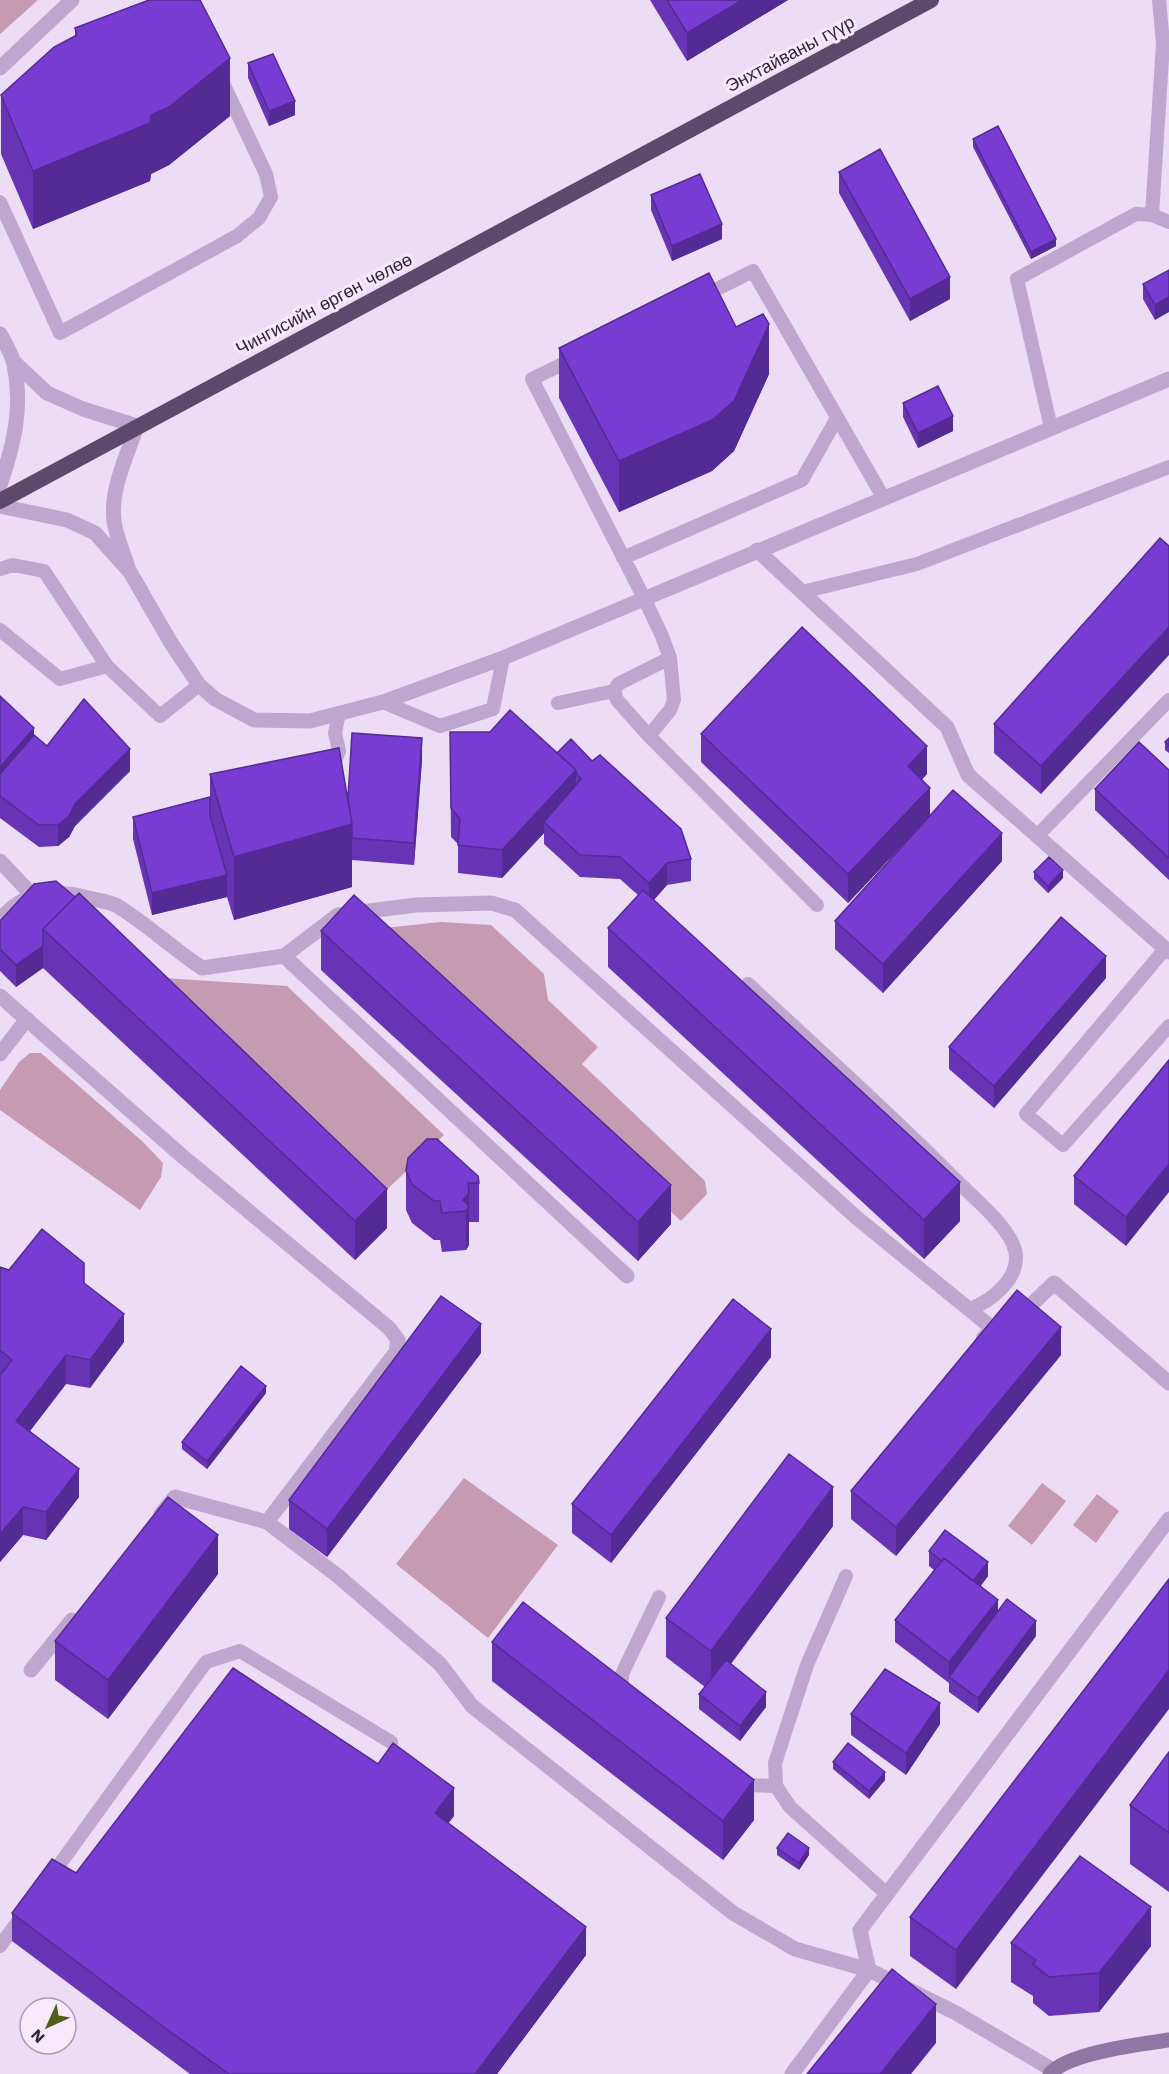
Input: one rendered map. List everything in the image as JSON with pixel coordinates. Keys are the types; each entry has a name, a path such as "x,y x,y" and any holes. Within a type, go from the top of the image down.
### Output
{"highway":[{"name":"Энхтайваны гүүр","path":"666,142 931,0"},
{"name":"Чингисийн өргөн чөлөө","path":"0,501 666,142"}],"main road":[{"path":"1052,2072 1077,2057 1168,2039"}],"street":[{"path":"1,64 72,0"},
{"path":"0,334 14,362 19,407 13,445 0,485"},
{"path":"14,362 47,393 137,426 113,503 114,523 130,572"},
{"path":"0,506 67,520 95,533 130,572 171,643 199,685 215,699 254,720 310,721 383,702 503,658 1169,379"},
{"path":"757,550 947,727 968,775 1167,951"},
{"path":"0,861 32,895"},
{"path":"0,920 11,907 32,895 66,892 117,905 202,968 284,956 338,915 416,905 491,903 515,910 857,1218 992,1328"},
{"path":"284,956 627,1276"},
{"path":"0,996 182,1155 389,1328 396,1337 398,1344 396,1352 267,1522"},
{"path":"0,1054 27,1019"},
{"path":"970,1355 992,1328 1028,1308 1054,1283 1169,1383"},
{"path":"152,1524 175,1497 267,1522 338,1576 440,1664 472,1706 733,1912 795,1949 869,1970 956,2013 1052,2072"},
{"path":"792,2074 869,1970 860,1929 1169,1519"},
{"path":"31,1670 84,1606"}],"lane":[{"path":"1152,215 1163,43 1159,0"},
{"path":"0,202 60,333 237,236 259,219 271,197 266,174 216,69"},
{"path":"1051,428 1017,279 1136,214 1152,215 1169,222"},
{"path":"690,302 753,271 883,497"},
{"path":"588,352 532,379 644,598 670,658 675,700 670,710 649,736"},
{"path":"623,558 802,480 837,418"},
{"path":"802,592 917,564 1169,467"},
{"path":"0,568 13,565 44,571 107,666 160,716 199,685"},
{"path":"0,630 60,679 107,666"},
{"path":"383,702 440,726 493,709 503,658"},
{"path":"558,703 614,691 618,684 670,658"},
{"path":"614,691 617,700 649,736 816,905"},
{"path":"1037,836 1169,700"},
{"path":"331,773 339,751 335,733 339,713"},
{"path":"1167,951 1026,1114 1063,1145 1169,1026"},
{"path":"748,984 912,1136 975,1199 1007,1236 1016,1254 1012,1276 998,1293 982,1305 969,1310"},
{"path":"846,1576 807,1665 775,1763 776,1786 790,1807 887,1894"},
{"path":"632,1700 622,1693 622,1674 659,1597"},
{"path":"41,1889 206,1662 240,1651 391,1742"},
{"path":"726,1771 745,1785 776,1786"},
{"path":"0,1946 27,1908"}],"shaded area":[{"path":"0,0 38,0 0,34"},
{"path":"441,922 491,925 544,974 548,1000 598,1047 582,1064 705,1181 707,1194 681,1221 365,930"},
{"path":"133,976 287,986 444,1135 372,1204"},
{"path":"30,1053 41,1053 143,1142 163,1163 161,1177 140,1210 0,1110 0,1090 19,1062"},
{"path":"464,1478 558,1545 488,1638 396,1564"},
{"path":"1042,1483 1066,1501 1032,1545 1008,1526"},
{"path":"1097,1494 1119,1511 1096,1543 1073,1525"}],"building":[{"path":"149,0 200,0 230,58 169,107 151,115 150,123 33,171 1,95 54,47 77,35 75,28"},
{"path":"667,0 742,0 687,33"},
{"path":"273,54 295,101 269,111 248,63"},
{"path":"998,126 1056,239 1031,252 973,139"},
{"path":"880,149 950,277 910,299 839,172"},
{"path":"700,174 722,224 672,246 651,195"},
{"path":"1169,270 1169,297 1155,305 1143,284"},
{"path":"709,273 736,327 763,314 769,324 734,401 712,420 619,461 559,348"},
{"path":"938,386 953,416 918,433 903,403"},
{"path":"1160,538 1169,546 1169,627 1041,766 994,724"},
{"path":"802,627 927,746 908,766 930,788 848,874 701,734"},
{"path":"0,696 34,728 0,767"},
{"path":"84,699 130,749 75,804 69,816 58,825 39,825 0,796 0,774 34,735 47,746"},
{"path":"510,710 576,770 502,850 458,845 460,819 451,808 450,732 490,732"},
{"path":"352,733 422,738 414,843 352,838 348,798"},
{"path":"571,739 592,761 600,755 681,829 691,859 667,863 649,883 620,857 580,855 544,822 581,779 576,770 557,753"},
{"path":"1139,742 1169,770 1169,858 1095,789"},
{"path":"339,748 352,824 234,857 210,774"},
{"path":"953,790 1002,833 883,964 835,921"},
{"path":"210,797 210,816 227,875 152,893 133,817"},
{"path":"1049,857 1063,870 1048,886 1034,872"},
{"path":"56,881 75,897 43,929 43,946 16,965 0,949 0,921 34,884"},
{"path":"643,890 960,1182 924,1220 608,928"},
{"path":"79,893 387,1189 355,1221 43,929"},
{"path":"354,895 671,1185 638,1222 321,931"},
{"path":"1061,917 1106,956 994,1086 949,1047"},
{"path":"1169,1060 1169,1164 1126,1217 1074,1176"},
{"path":"427,1139 437,1139 478,1176 479,1183 468,1183 469,1193 463,1200 469,1206 466,1211 442,1213 440,1201 434,1201 412,1184 406,1171 408,1158"},
{"path":"42,1229 84,1263 84,1283 124,1314 90,1360 66,1355 16,1421 79,1469 46,1512 23,1507 0,1534 0,1375 12,1360 0,1350 0,1267 9,1270"},
{"path":"1017,1290 1061,1327 896,1527 851,1491"},
{"path":"441,1296 481,1324 327,1529 289,1500"},
{"path":"733,1299 771,1329 611,1535 572,1504"},
{"path":"241,1366 266,1386 207,1461 182,1442"},
{"path":"789,1454 833,1487 711,1651 666,1618"},
{"path":"168,1497 218,1535 108,1680 55,1641"},
{"path":"945,1530 988,1562 973,1581 944,1558 942,1561 929,1551"},
{"path":"944,1558 998,1600 949,1662 895,1620"},
{"path":"1169,1579 1169,1670 956,1950 910,1917"},
{"path":"1007,1599 1036,1621 978,1698 949,1677"},
{"path":"523,1602 754,1780 723,1821 492,1642"},
{"path":"726,1660 766,1692 740,1726 699,1694"},
{"path":"233,1668 378,1764 393,1743 454,1788 435,1813 586,1927 475,2074 229,2074 12,1913 52,1859 76,1873"},
{"path":"885,1669 940,1703 906,1753 851,1714"},
{"path":"848,1743 885,1772 869,1791 833,1762"},
{"path":"1169,1752 1169,1833 1130,1805"},
{"path":"788,1833 809,1848 799,1863 777,1848"},
{"path":"1080,1856 1151,1907 1099,1973 1049,1977 1033,1964 1036,1960 1011,1943"},
{"path":"892,1969 936,2004 880,2074 807,2074"}]}
